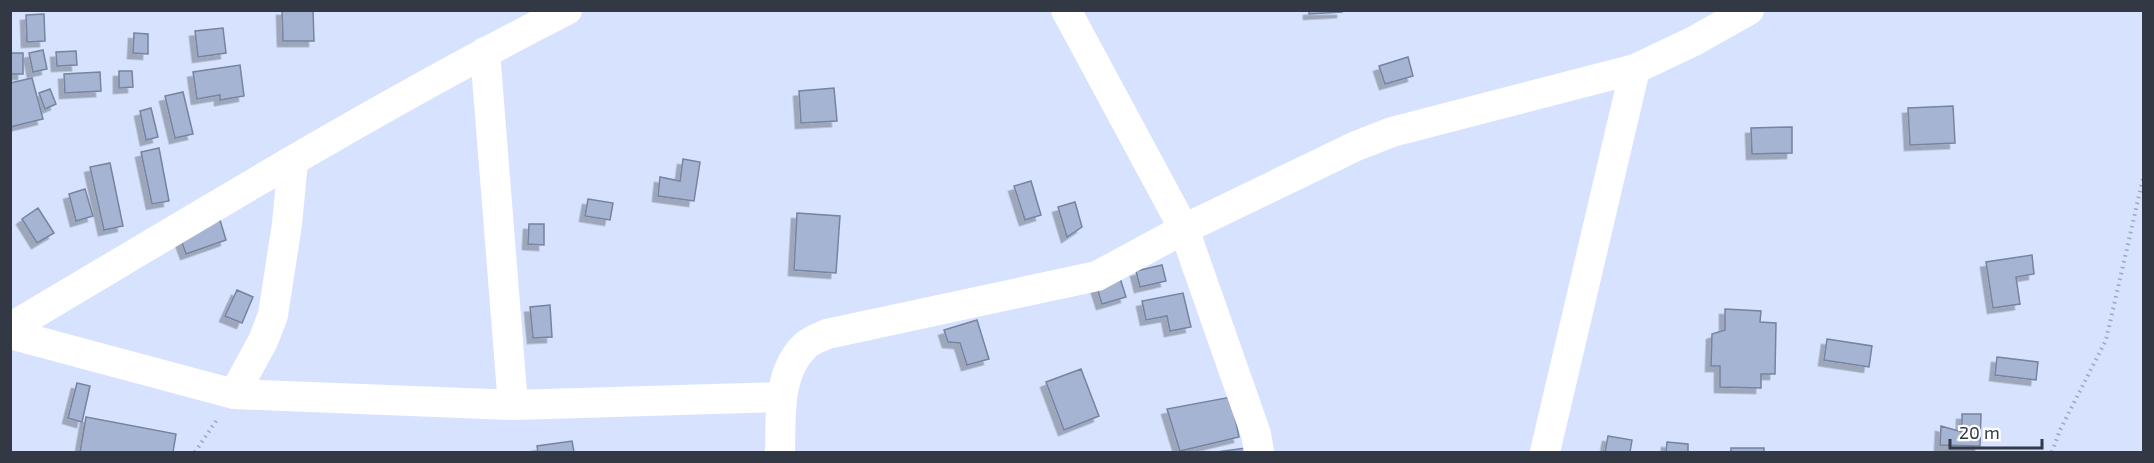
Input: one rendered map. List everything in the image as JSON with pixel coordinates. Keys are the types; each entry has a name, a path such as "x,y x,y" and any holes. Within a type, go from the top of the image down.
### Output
{"street":[{"path":"10,328 293,161 485,52 567,10"},
{"path":"1066,10 1184,229 1256,434 1259,453"},
{"path":"780,453 781,397 792,365 806,345 827,334 1097,276 1184,229 1356,146 1392,132 1635,69 1694,41 1749,10"},
{"path":"485,52 513,405"},
{"path":"1545,453 1635,69"},
{"path":"234,394 263,341 273,315 293,161"},
{"path":"10,334 234,394 513,405 781,397"}],"path":[{"path":"2052,453 2060,430 2106,340 2144,174"},
{"path":"195,453 234,394"}],"building":[{"path":"282,10 313,10 314,41 283,41"},
{"path":"1309,10 1342,10 1342,12 1309,14"},
{"path":"44,14 45,41 27,42 26,15"},
{"path":"223,28 226,53 198,57 195,31"},
{"path":"134,33 148,34 148,54 133,53"},
{"path":"43,50 47,69 33,72 29,53"},
{"path":"76,51 77,65 57,66 56,52"},
{"path":"10,53 23,53 23,74 10,74"},
{"path":"1408,57 1413,76 1385,84 1379,66"},
{"path":"240,65 244,96 220,100 220,95 197,99 193,72"},
{"path":"119,71 132,71 133,87 119,88"},
{"path":"100,72 101,91 65,93 64,74"},
{"path":"32,78 43,119 10,127 10,83"},
{"path":"834,88 837,121 801,123 799,91"},
{"path":"50,89 56,104 45,109 39,93"},
{"path":"183,92 193,134 175,138 165,96"},
{"path":"1953,106 1955,143 1910,145 1908,108"},
{"path":"151,108 158,137 146,140 140,111"},
{"path":"1792,127 1792,153 1752,154 1751,128"},
{"path":"159,148 169,201 152,204 141,152"},
{"path":"683,159 700,162 694,201 658,196 660,177 680,181"},
{"path":"110,163 123,226 104,230 90,167"},
{"path":"1031,181 1041,215 1025,220 1014,186"},
{"path":"85,189 93,216 76,221 69,194"},
{"path":"588,199 613,203 610,220 585,216"},
{"path":"1075,202 1082,227 1067,237 1058,207"},
{"path":"38,208 54,233 37,243 22,219"},
{"path":"797,213 840,216 836,273 794,270"},
{"path":"220,220 226,240 186,254 179,234"},
{"path":"529,224 544,224 544,245 528,244"},
{"path":"2032,255 2034,274 2016,277 2020,304 1993,308 1986,262"},
{"path":"1162,265 1166,281 1140,287 1136,271"},
{"path":"1120,278 1126,297 1102,304 1096,285"},
{"path":"237,290 253,297 242,323 225,316"},
{"path":"1183,293 1191,327 1170,331 1167,316 1146,320 1142,301"},
{"path":"550,305 552,337 533,338 530,307"},
{"path":"1725,309 1761,311 1760,322 1776,323 1775,374 1761,374 1761,388 1720,387 1720,366 1711,366 1712,334 1725,330"},
{"path":"977,320 989,359 967,365 960,343 948,342 944,330"},
{"path":"1827,339 1872,346 1869,367 1824,360"},
{"path":"1997,357 2038,362 2036,380 1995,375"},
{"path":"1081,369 1099,416 1064,430 1046,382"},
{"path":"77,383 90,386 82,422 68,418"},
{"path":"1231,397 1239,437 1180,451 1167,409"},
{"path":"1962,414 1981,414 1980,446 1940,445 1941,426 1962,432"},
{"path":"86,417 176,434 173,452 80,452"},
{"path":"1608,436 1632,440 1630,452 1605,452"},
{"path":"572,441 574,452 538,452 537,446"},
{"path":"1667,442 1688,444 1688,452 1666,452"},
{"path":"1245,448 1246,452 1217,452"},
{"path":"1731,448 1764,448 1764,452 1731,452"}]}
